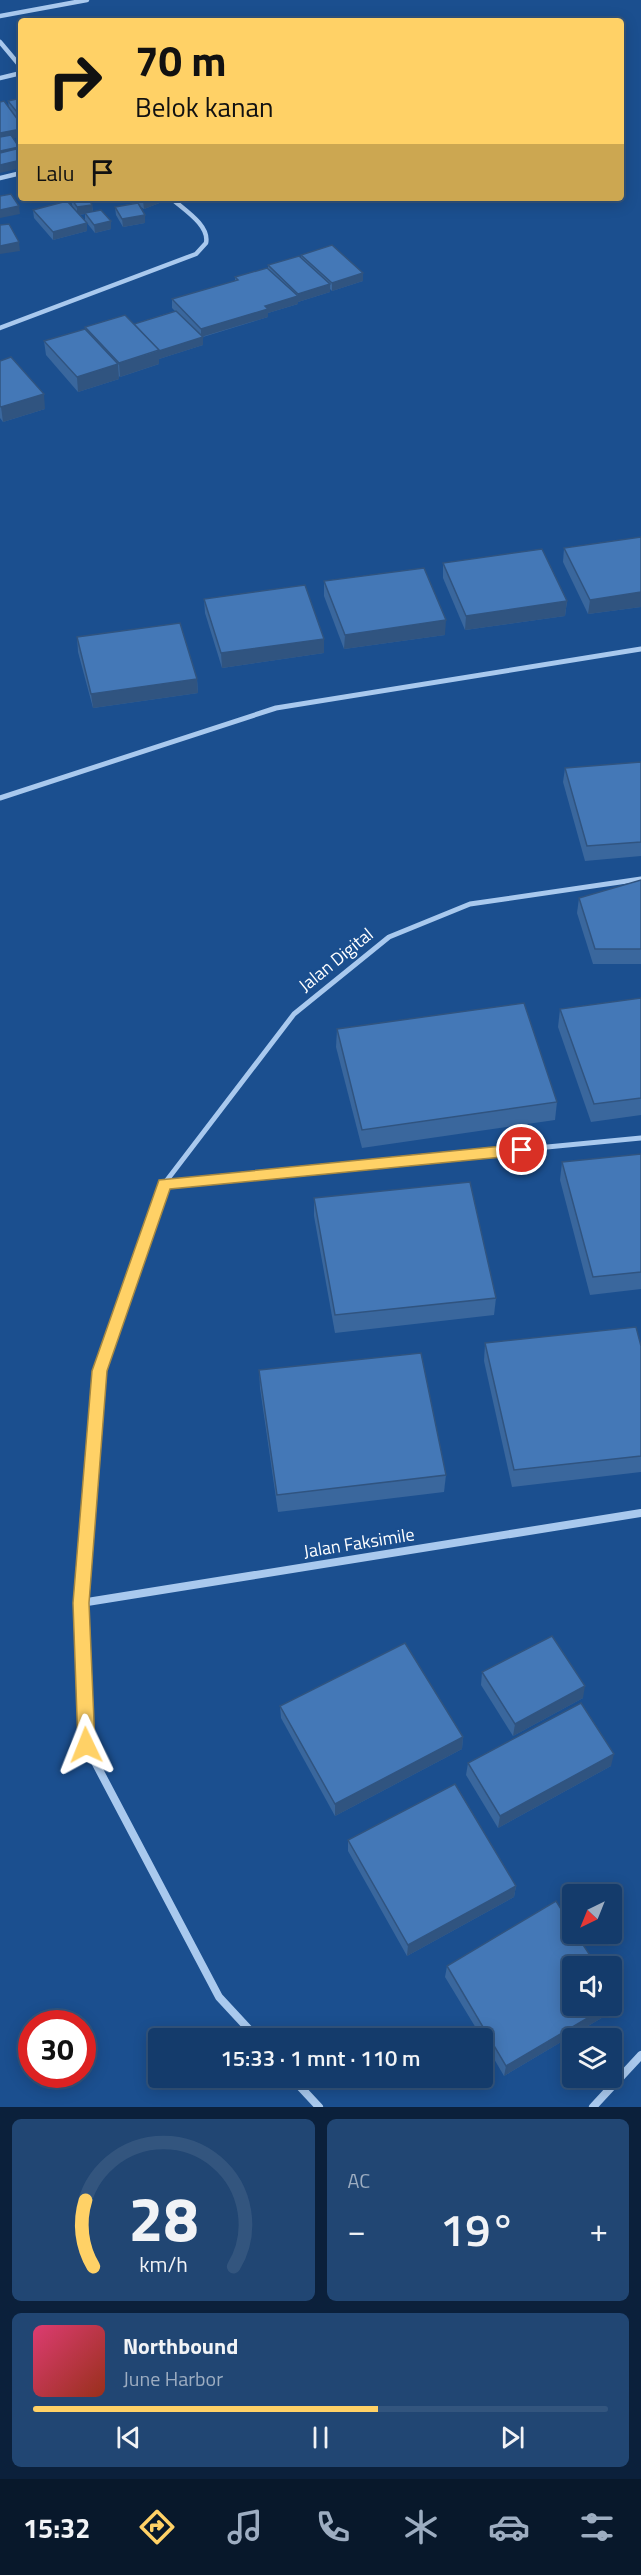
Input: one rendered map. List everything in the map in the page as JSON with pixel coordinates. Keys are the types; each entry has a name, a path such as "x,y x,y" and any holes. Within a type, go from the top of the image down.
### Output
{"street":[{"path":"0,16 87,0"},
{"path":"0,42 18,63"},
{"path":"0,78 18,75"},
{"path":"0,178 18,174"},
{"path":"0,328 196,254 205,245 208,237 204,229 174,201"},
{"path":"0,798 276,708 641,649"},
{"name":"Jalan Digital","path":"248,2028 219,1997 86,1745 81,1603 99,1371 164,1184 294,1014 388,937 470,904 641,879"},
{"path":"164,1184 641,1138"},
{"name":"Jalan Faksimile","path":"81,1603 641,1513"},
{"path":"593,2107 641,2055"},
{"path":"301,2088 319,2107"}],"building":[{"path":"18,99 18,113 8,101"},
{"path":"4,101 18,120 18,130 0,133 0,102"},
{"path":"11,135 18,147 0,151 0,137"},
{"path":"16,149 18,161 0,165 0,153"},
{"path":"11,194 19,206 0,210 0,196"},
{"path":"67,201 87,223 53,232 33,210"},
{"path":"73,201 90,201 92,205 77,207"},
{"path":"138,203 145,215 122,219 115,207"},
{"path":"101,210 111,221 94,225 85,213"},
{"path":"9,224 19,242 0,246 0,225"},
{"path":"332,245 363,273 332,283 301,255"},
{"path":"299,256 330,284 298,294 268,265"},
{"path":"267,268 298,296 265,306 268,309 201,329 172,299 238,280 235,277"},
{"path":"176,311 203,337 159,351 134,324"},
{"path":"125,315 159,350 119,363 85,327"},
{"path":"85,329 118,364 77,377 44,341"},
{"path":"11,357 44,394 1,407 0,361"},
{"path":"641,537 641,592 590,600 564,548"},
{"path":"542,549 567,601 466,616 443,563"},
{"path":"424,568 446,620 345,635 324,581"},
{"path":"305,585 324,639 221,653 204,599"},
{"path":"180,623 197,679 91,694 77,637"},
{"path":"641,762 641,842 587,846 565,768"},
{"path":"641,880 641,949 595,949 579,898"},
{"path":"641,998 641,1098 594,1104 560,1009"},
{"path":"524,1003 557,1102 362,1130 337,1029"},
{"path":"641,1154 641,1272 593,1277 562,1162"},
{"path":"470,1182 496,1298 335,1315 314,1198"},
{"path":"636,1327 641,1346 641,1456 514,1470 485,1343"},
{"path":"421,1353 446,1475 277,1495 259,1370"},
{"path":"552,1636 585,1686 515,1724 482,1672"},
{"path":"405,1643 463,1737 335,1804 280,1706"},
{"path":"581,1703 614,1754 500,1816 468,1763"},
{"path":"455,1784 516,1886 408,1945 348,1840"},
{"path":"556,1901 562,1911 562,1944 583,1944 590,1956 562,1956 562,2016 591,2016 571,2028 562,2028 562,2033 506,2066 493,2044 493,2028 484,2028 447,1966"}],"route":[{"path":"86,1745 81,1603 99,1371 164,1184 522,1150"}]}
